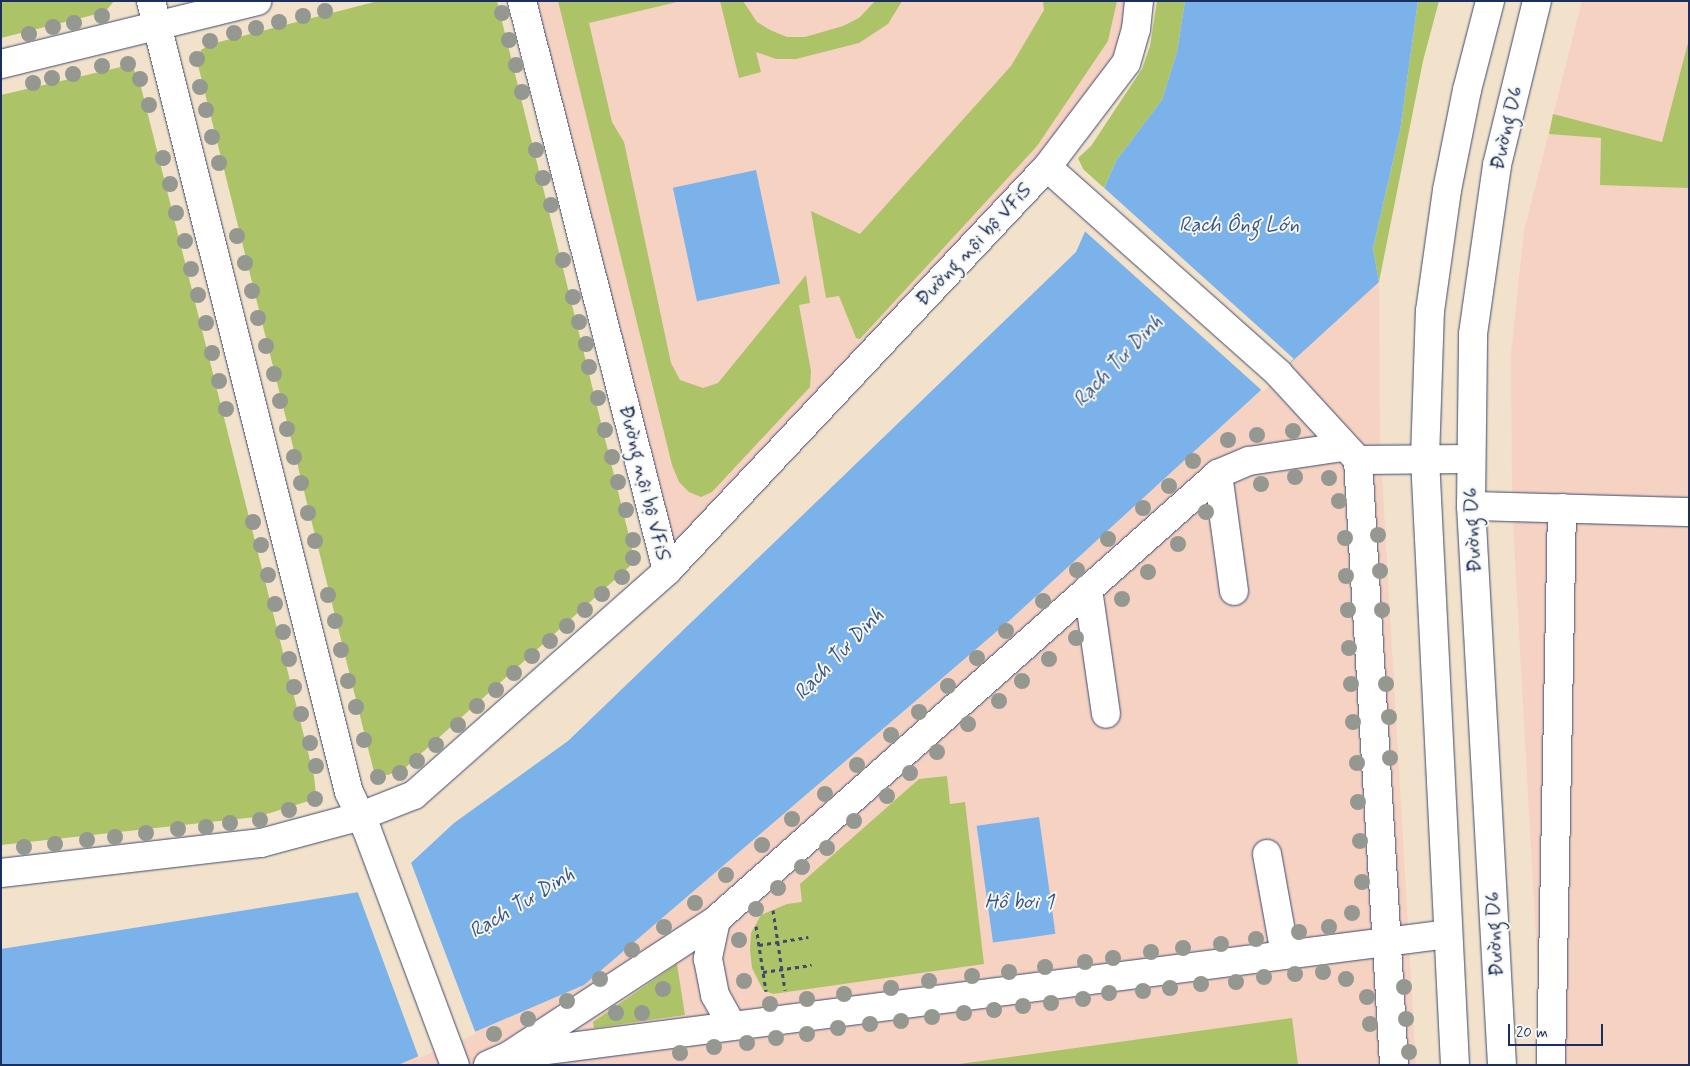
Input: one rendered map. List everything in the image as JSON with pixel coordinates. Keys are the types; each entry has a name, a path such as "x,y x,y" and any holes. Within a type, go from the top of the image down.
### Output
{"street":[{"path":"1,64 154,13 257,1"},
{"name":"Đường nội bộ VFiS","path":"522,1 667,571"},
{"name":"Đường nội bộ VFiS","path":"667,571 1047,167 1126,63 1136,28 1139,1"},
{"path":"1455,1065 1447,934 1425,459 1430,311 1447,190 1467,90 1490,1"},
{"name":"Đường D6","path":"1502,1065 1471,506 1470,459 1473,334 1498,165 1537,1"},
{"path":"154,13 350,792 364,823 454,1063"},
{"name":"Đường nội bộ VFiS","path":"1047,167 1278,373 1351,453"},
{"path":"1351,453 1394,1065"},
{"path":"499,1060 716,920 1218,474 1249,461 1351,453 1425,459 1470,459"},
{"path":"1218,474 1234,591"},
{"path":"1471,506 1689,512"},
{"path":"1551,1065 1562,508"},
{"path":"1,873 261,843 364,823 414,795 667,571"},
{"path":"1088,589 1106,714"},
{"path":"1267,854 1285,954"},
{"path":"716,920 708,959 715,995 732,1026"},
{"path":"499,1060 732,1026 1447,934"}],"path":[{"path":"773,909 786,992"},
{"path":"756,922 766,991"},
{"path":"759,945 808,937"},
{"path":"763,972 812,965"}],"shaded area":[{"path":"522,1 1139,1 1126,63 667,571"},
{"path":"1582,1 1689,1 1689,1065 1543,1065 1512,506 1511,354 1524,231"},
{"path":"1379,282 1380,440 1416,1065 398,1065 584,985 1010,620"}],"green space":[{"path":"1,1 114,1 105,12 1,38"},
{"path":"378,1 497,1 632,548 630,566 405,768 388,775 374,772 198,65 201,50 211,44"},
{"path":"558,1 681,1 589,23 612,122 624,142 671,363 680,380 703,388 718,383 806,275 810,303 799,305 811,371 810,387 712,492 701,497 689,492 679,482 672,465"},
{"path":"720,1 743,1 757,22 770,30 787,37 805,37 843,26 859,18 875,1 902,1 888,24 859,43 796,59 776,59 756,52 761,72 739,78"},
{"path":"1043,1 1117,1 1108,41 1037,146 860,339 856,338 839,296 826,298 811,211 860,234 1011,66 1044,10"},
{"path":"1157,1 1185,1 1177,52 1162,100 1116,161 1104,188 1083,169 1078,158 1091,146 1142,69 1150,46"},
{"path":"1418,1 1439,1 1423,61 1379,282 1373,248 1400,131"},
{"path":"1689,39 1689,188 1600,185 1601,138 1549,134 1553,114 1662,142"},
{"path":"125,66 134,70 139,79 314,776 316,795 312,800 257,817 1,845 1,95"},
{"path":"947,776 950,804 965,802 984,964 773,994 763,990 752,968 750,950 751,933 761,915 787,904 802,902 800,884 919,779"},
{"path":"677,964 685,1015 594,1028 593,1022"},
{"path":"1292,1018 1298,1065 952,1065"}],"water":[{"name":"Rạch Ông Lớn","path":"1185,1 1418,1 1400,131 1373,248 1379,282 1010,620 584,985 398,1065 1,1065 1,949 384,888 454,823 568,741 1076,252 1116,161 1162,100 1177,52"},
{"path":"756,170 780,283 697,301 673,188"},
{"name":"Hồ bơi 1","path":"1039,817 1055,934 993,943 977,826"}],"pier":[{"path":"1102,186 1294,359 1264,392 1072,219"},
{"path":"410,860 476,1034 419,1058 357,890 383,886"}],"water label":[{"name":"Rạch Tư Dinh","path":"1118,361"},
{"name":"Rạch Tư Dinh","path":"839,654"},
{"name":"Rạch Tư Dinh","path":"522,903"}]}
